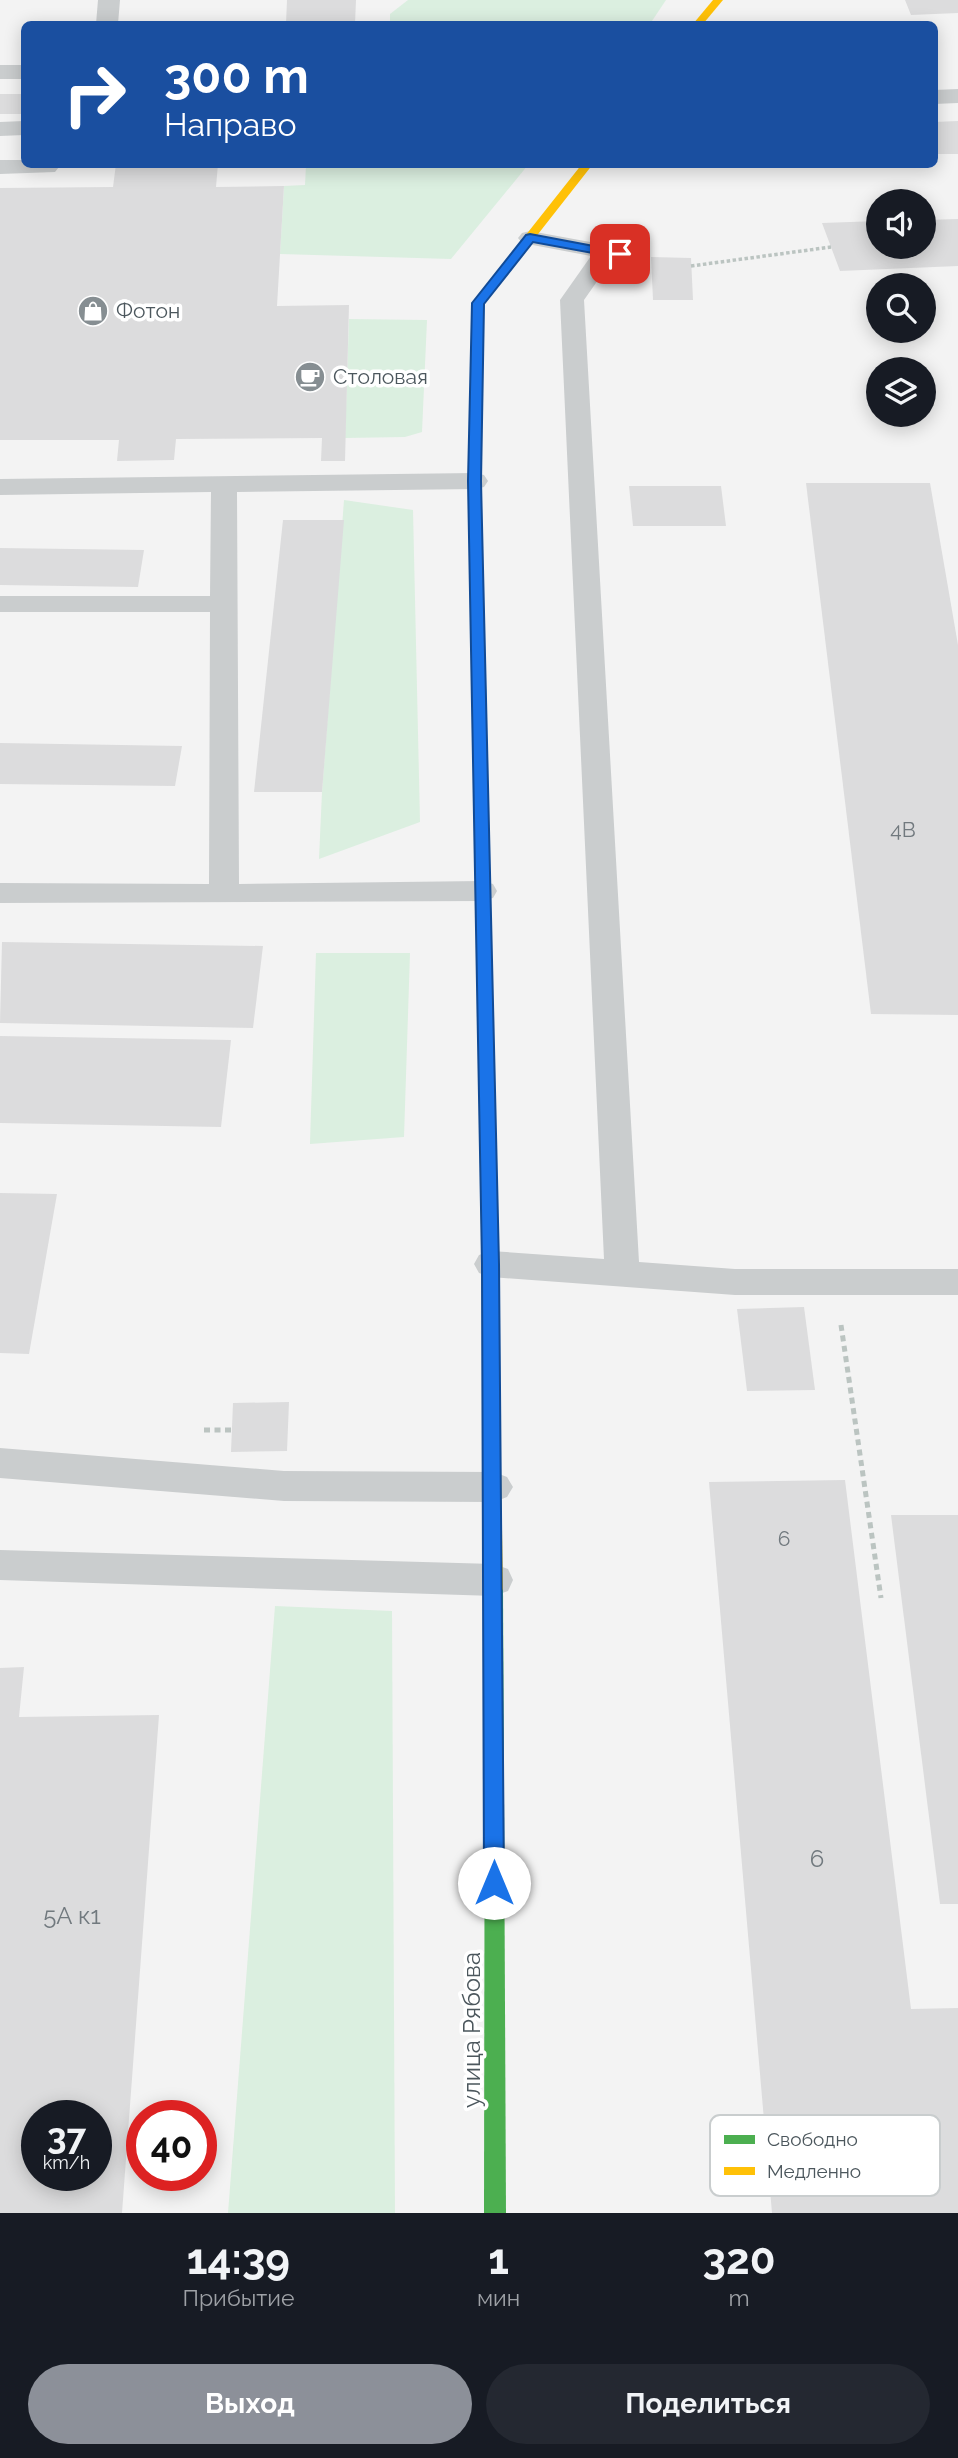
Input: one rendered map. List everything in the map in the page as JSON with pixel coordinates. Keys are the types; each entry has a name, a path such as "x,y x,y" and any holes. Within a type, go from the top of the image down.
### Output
{"street":[{"path":"700,21 718,0"},
{"name":"улица Рябова","path":"495,2213 494,1487 475,481 478,303 585,168"}],"lane":[{"path":"107,21 109,0"},
{"path":"0,72 21,72"},
{"path":"938,97 958,96"},
{"path":"0,128 21,128"},
{"path":"0,167 21,167"},
{"path":"530,238 620,254 572,300 622,1274"},
{"path":"0,487 475,481"},
{"path":"223,894 224,486"},
{"path":"0,604 225,604"},
{"path":"0,893 482,891"},
{"path":"491,1264 735,1282 958,1282"},
{"path":"0,1463 284,1486 494,1487"},
{"path":"0,1564 494,1580"}],"path":[{"path":"691,266 831,247"},
{"path":"829,1322 841,1322 881,1598"}],"green space":[{"path":"408,0 666,0 652,21 390,21 390,14"},
{"path":"306,168 526,168 451,259 280,254 284,186 305,185"},
{"path":"349,319 427,320 422,432 405,437 345,438"},
{"path":"344,500 413,510 420,822 319,859 322,792"},
{"path":"316,953 410,953 404,1137 310,1144"},
{"path":"275,1606 392,1611 395,2213 228,2213"}],"building":[{"path":"287,0 356,0 355,21 286,21"},
{"path":"905,0 958,0 958,13 911,15"},
{"path":"0,94 21,94 21,114 0,114"},
{"path":"958,121 958,154 938,154 938,122"},
{"path":"115,168 218,168 216,187 284,186 277,306 349,305 345,461 321,461 322,438 176,439 174,460 117,461 119,440 0,440 0,188 113,187"},
{"path":"958,219 958,266 840,271 822,223 866,221 866,259 936,259 936,220"},
{"path":"651,257 691,258 693,300 653,300"},
{"path":"806,483 930,483 958,645 958,1015 871,1014"},
{"path":"629,486 721,486 726,526 633,526"},
{"path":"283,520 344,520 322,792 254,792"},
{"path":"0,548 144,550 138,587 0,585"},
{"path":"0,743 182,746 175,786 0,784"},
{"path":"2,942 263,946 253,1028 0,1023"},
{"path":"0,1036 231,1040 221,1127 0,1123"},
{"path":"0,1193 57,1194 29,1354 0,1353"},
{"path":"804,1307 815,1390 747,1391 737,1309"},
{"path":"289,1402 287,1451 231,1452 233,1403"},
{"path":"845,1480 911,2009 958,2008 958,2213 772,2213 771,2196 940,2196 940,2115 764,2115 709,1482"},
{"path":"891,1515 958,1515 958,1904 940,1904"},
{"path":"24,1667 19,1717 159,1715 130,2100 126,2100 122,2213 0,2213 0,1668"}],"traffic: fast":[{"path":"479,685 489,1225"},
{"path":"494,1589 495,2213"}],"traffic: slow":[{"path":"700,21 718,0"},
{"path":"479,685 475,481 478,303 585,168"},
{"path":"489,1225 494,1589"}],"place":[{"name":"Фотон","path":"93,311"},
{"name":"Столовая","path":"310,377"}],"route":[{"path":"494,1883 491,1264 475,481 478,303 530,238 620,254"}]}
